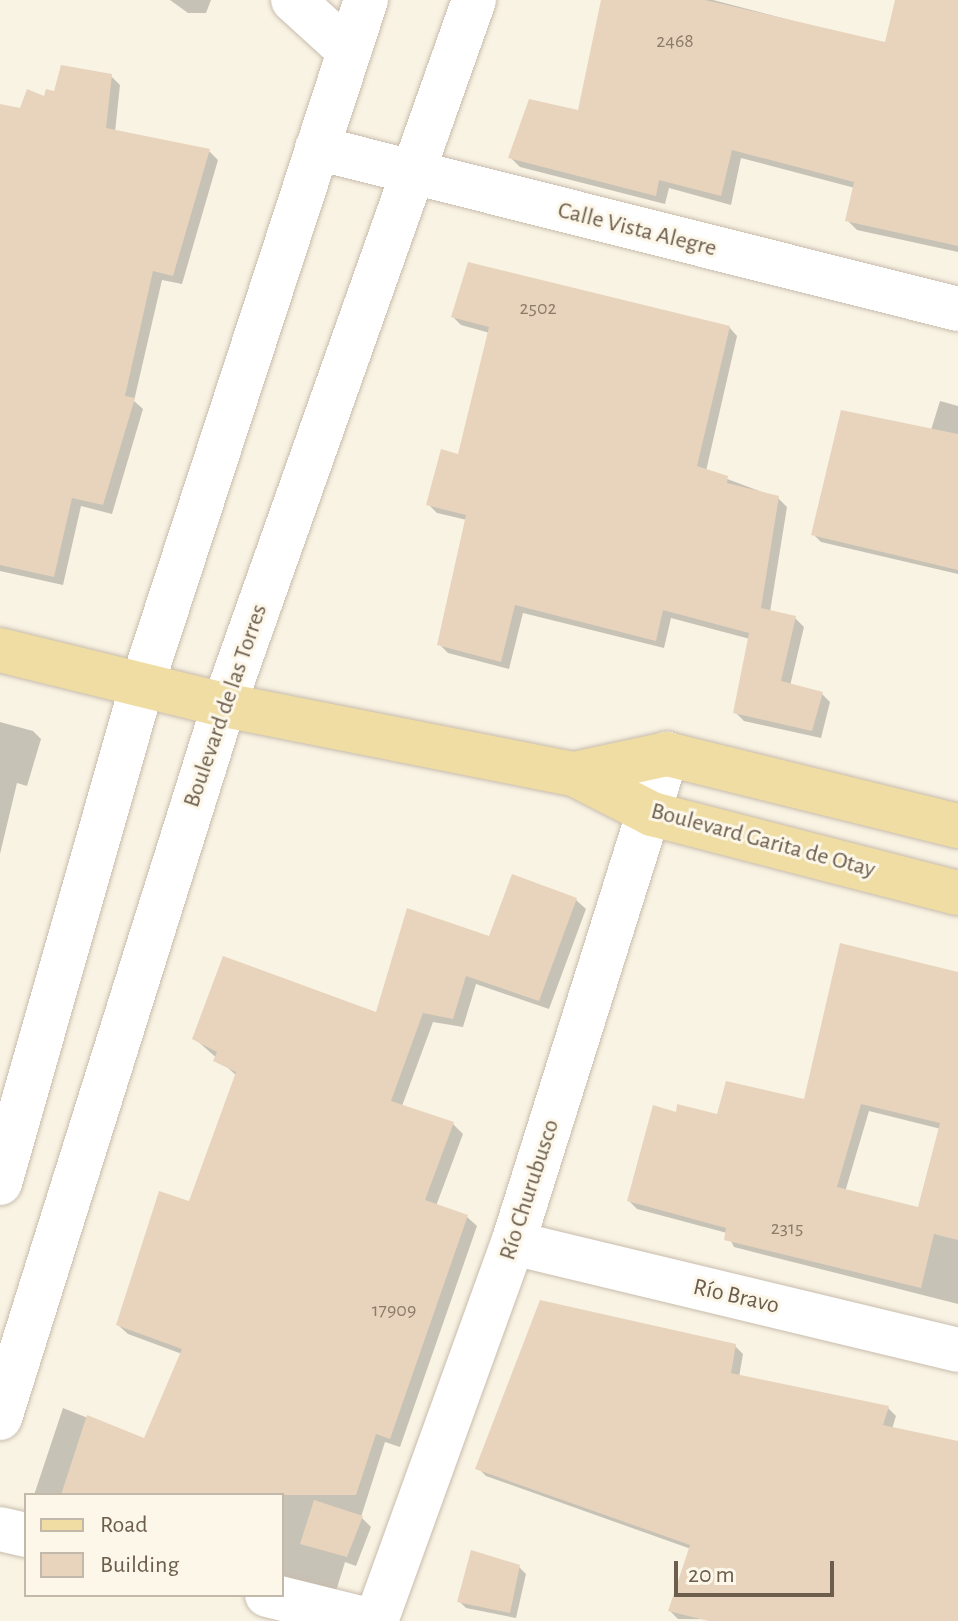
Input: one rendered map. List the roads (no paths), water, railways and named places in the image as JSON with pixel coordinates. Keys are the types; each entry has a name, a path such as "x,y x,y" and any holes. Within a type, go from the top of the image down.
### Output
{"main road":[{"name":"Boulevard Garita de Otay","path":"0,650 224,705 574,774 652,814 958,893"},
{"name":"Boulevard Garita de Otay","path":"574,774 667,754 958,826"}],"street":[{"path":"293,0 349,51"},
{"path":"0,1183 142,685 366,0"},
{"name":"Boulevard de las Torres","path":"0,1418 224,705 474,0"},
{"name":"Calle Vista Alegre","path":"317,148 414,176 958,309"},
{"name":"Río Churubusco","path":"374,1621 513,1243 652,814 667,754"},
{"name":"Río Bravo","path":"513,1243 958,1350"},
{"path":"0,1529 24,1535"},
{"path":"275,1597 374,1621"}]}
